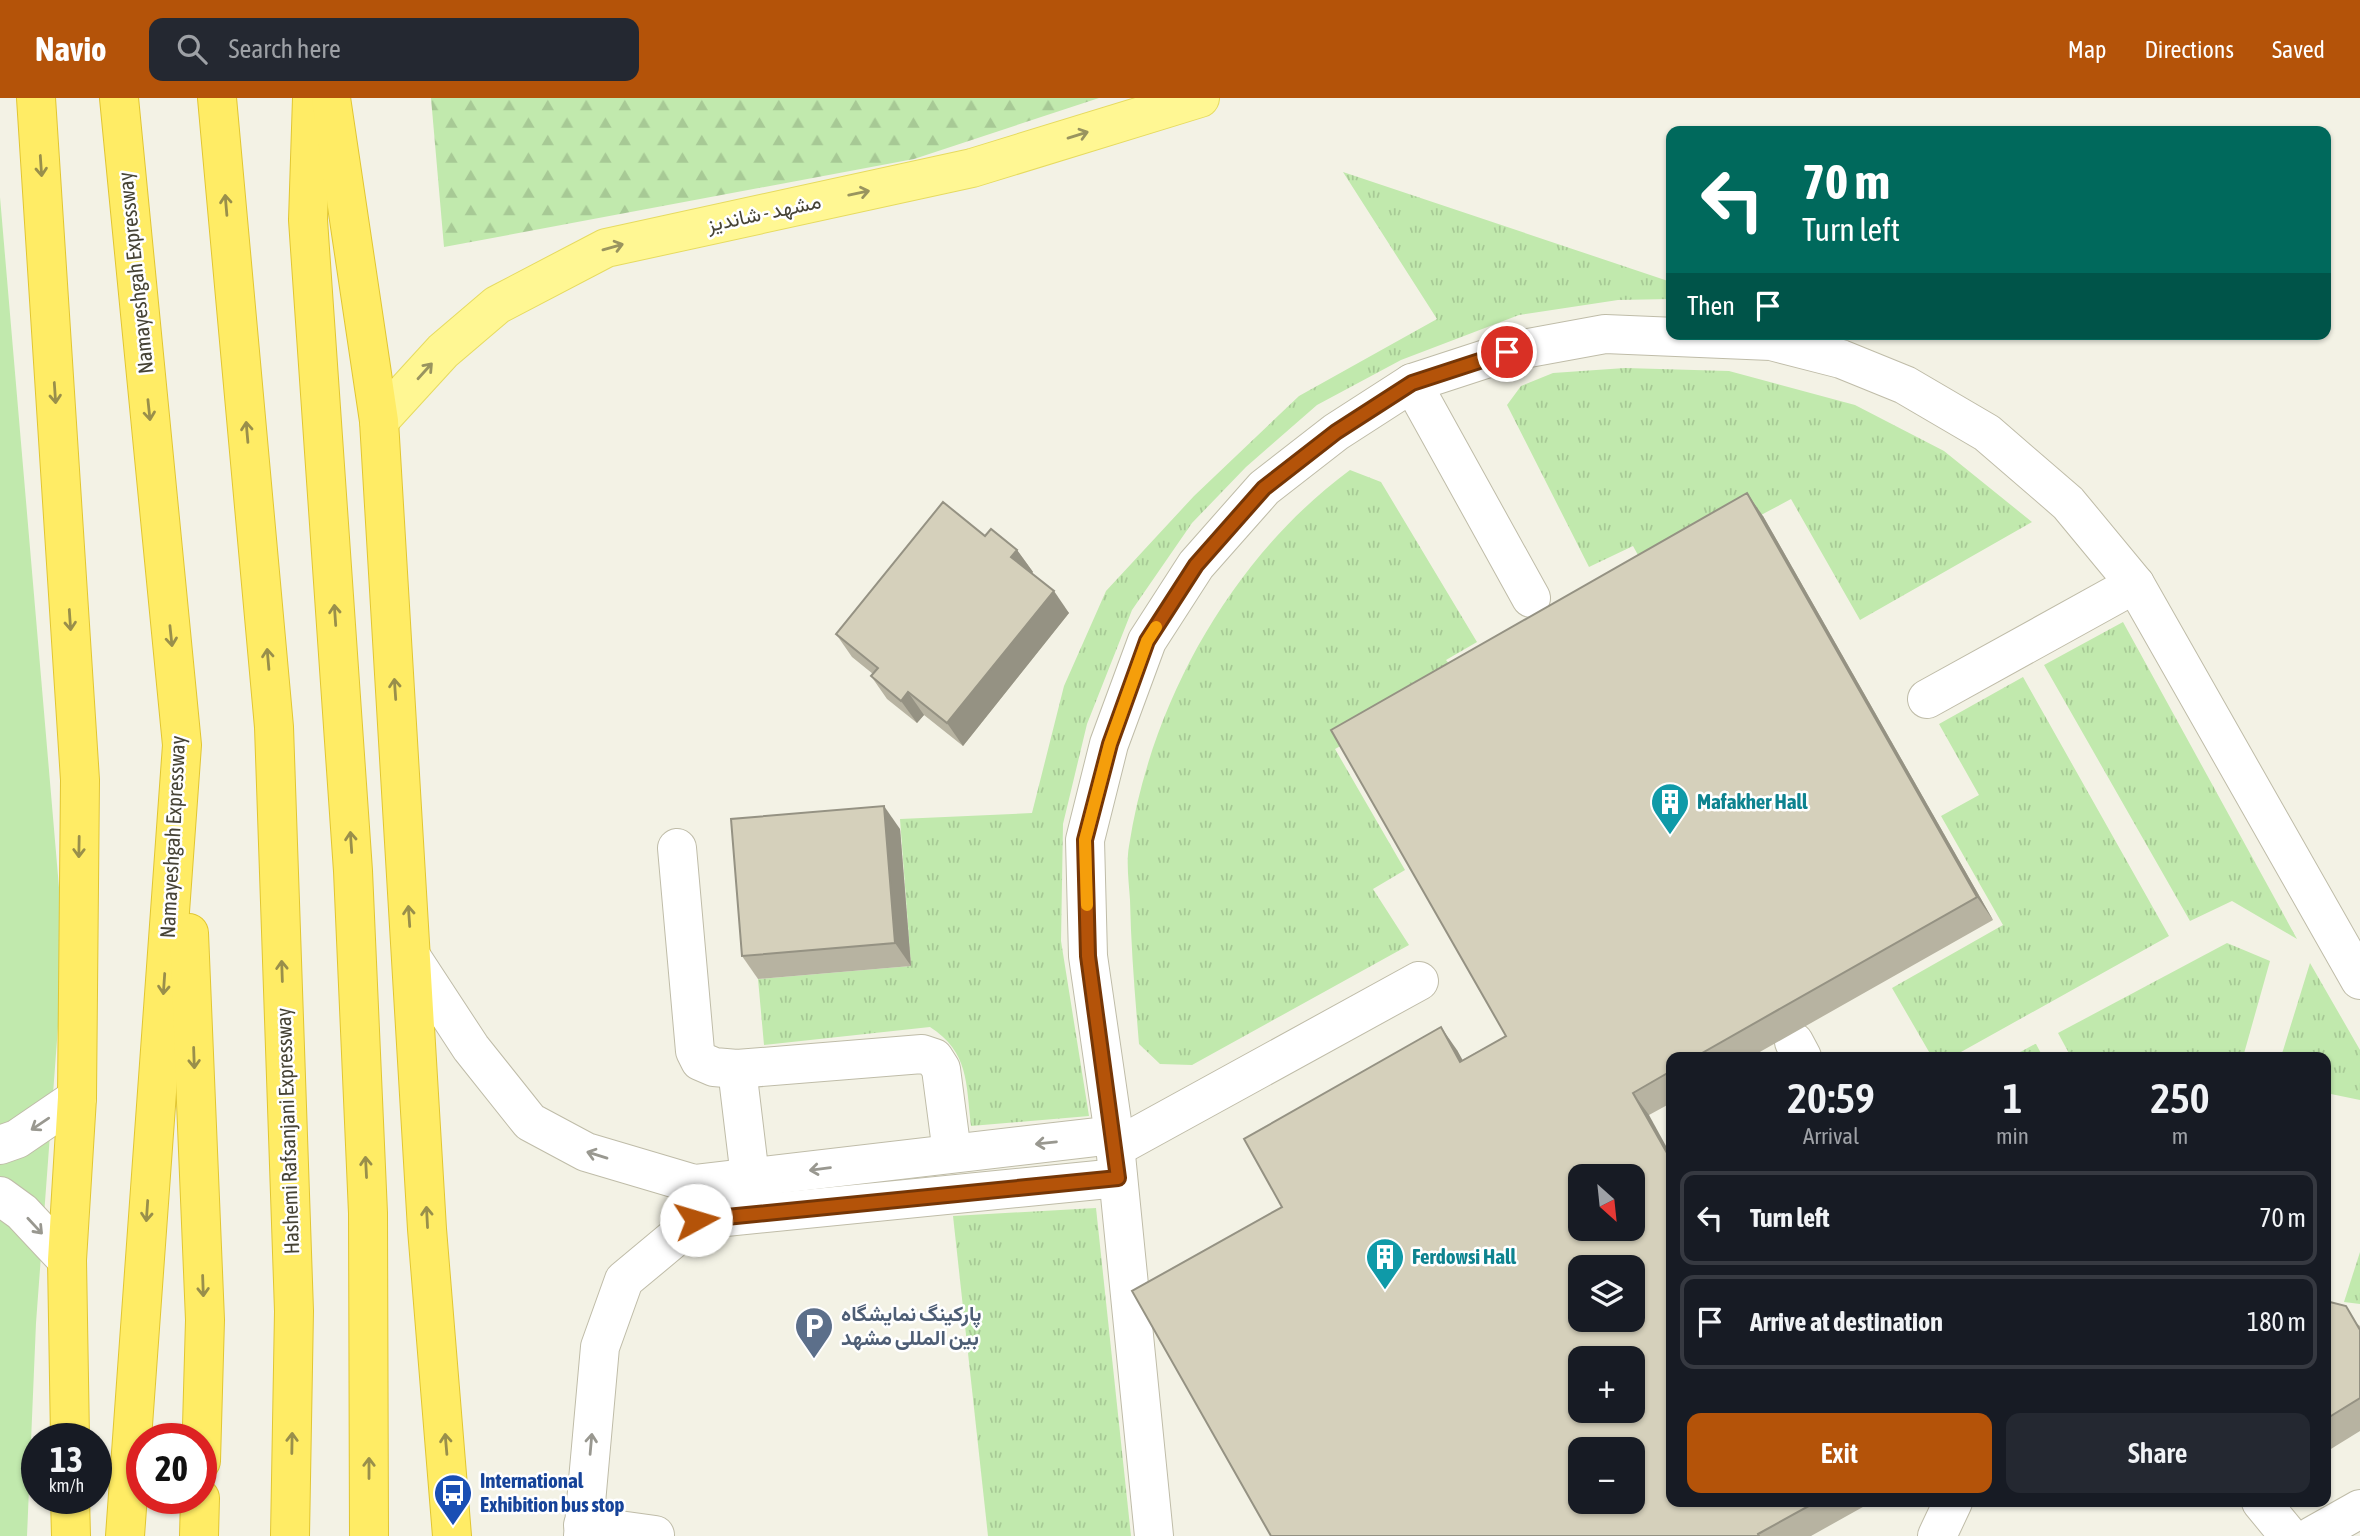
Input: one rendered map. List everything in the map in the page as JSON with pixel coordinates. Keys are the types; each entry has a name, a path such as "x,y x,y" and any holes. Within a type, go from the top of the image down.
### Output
{"highway":[{"path":"36,98 80,780 77,1098 67,1260 69,1423"},
{"name":"Namayeshgah Expressway","path":"118,98 182,745 125,1536"},
{"name":"Hashemi Rafsanjani Expressway","path":"217,98 274,727 294,1311 290,1536"},
{"path":"312,98 308,220 352,871 368,1213 369,1536"},
{"path":"331,98 379,421 427,1229 452,1536"},
{"path":"182,745 205,1320 202,1423"},
{"path":"71,1514 71,1536"},
{"path":"200,1514 200,1536"}],"main road":[{"name":"مشهد - شاندیز","path":"379,421 443,351 497,305 606,248 972,168 1200,98"}],"street":[{"path":"1154,1536 1116,1154 1088,956 1085,840 1110,744 1147,641 1196,565 1264,488 1336,432 1412,383 1507,352 1605,334 1666,337"},
{"path":"1747,340 1771,341 1841,359 1905,385 1987,433 2067,503 2136,584 2360,980"},
{"path":"1412,383 1531,598"},
{"path":"1927,699 2136,584"},
{"path":"677,848 695,1051 700,1061 714,1067 737,1069 922,1054 934,1058 941,1069 952,1153"},
{"path":"412,958 471,1048 530,1122 586,1152 695,1202 1116,1154 1419,981"},
{"path":"737,1069 750,1177"},
{"path":"0,1145 17,1139 77,1098"},
{"path":"655,1535 583,1531 600,1347 624,1280 695,1202 750,1177 952,1153 1116,1154"},
{"path":"0,1196 22,1212 67,1260"},
{"path":"1937,1536 1951,1507"},
{"path":"2265,1507 2289,1536"},
{"path":"2312,1536 2360,1509"}],"green space":[{"path":"431,98 1099,98 914,159 444,247"},
{"path":"1343,172 1666,280 1666,299 1618,300 1519,315 1401,360 1317,405 1246,467 1192,523 1132,610 1087,724 1063,824 1061,941 1089,1116 971,1126 966,1082 959,1058 943,1037 930,1027 764,1045 758,979 911,966 900,819 1032,813 1064,686 1106,591 1194,496 1299,396 1437,319"},
{"path":"0,197 64,946 36,1323 32,1423 21,1423 21,1514 28,1514 27,1536 0,1536"},
{"path":"1625,368 1729,371 1855,405 1944,451 2032,522 1860,620 1791,499 1649,575 1633,546 1589,567 1507,405 1521,386 1553,373"},
{"path":"1350,470 1381,482 1477,642 1446,660 1462,680 1335,749 1405,870 1373,889 1409,945 1192,1065 1160,1064 1139,1044 1128,866 1129,846 1140,792 1156,739 1177,687 1234,589 1269,545 1308,505"},
{"path":"2123,622 2297,939 2232,901 2190,921 2044,665"},
{"path":"2023,677 2169,936 1961,1052 1929,1052 1892,988 2003,925 1941,816 1979,795 1939,724"},
{"path":"2227,943 2270,961 2244,1052 2068,1052 2058,1033"},
{"path":"2310,963 2360,1050 2360,1100 2331,1094 2331,1052 2283,1052"},
{"path":"2035,1044 2040,1052 2020,1052"},
{"path":"1096,1208 1131,1536 988,1536 953,1216"},
{"path":"2360,1252 2360,1304 2344,1302"}],"building":[{"path":"1747,493 1977,897 1704,1052 1666,1052 1666,1074 1633,1093 1666,1151 1666,1507 1807,1507 1758,1534 1759,1536 1271,1536 1132,1291 1282,1207 1244,1139 1441,1027 1460,1062 1506,1036 1331,730"},
{"path":"943,502 985,536 991,529 1017,550 1011,557 1054,591 947,723 908,692 901,701 871,676 878,668 836,634"},
{"path":"884,806 895,943 742,956 731,819"},
{"path":"2331,1302 2346,1306 2360,1330 2360,1398 2331,1416"}],"slow traffic":[{"path":"1087,905 1085,840 1110,744 1147,641 1156,627"}],"place":[{"name":"Mafakher Hall","path":"1670,836"},
{"name":"Ferdowsi Hall","path":"1385,1291"},
{"name":"پارکینگ نمایشگاه بین المللی مشهد","path":"814,1360"},
{"name":"International Exhibition bus stop","path":"453,1527"}],"route":[{"path":"696,1220 1118,1178 1088,956 1085,840 1110,744 1147,641 1196,565 1264,488 1336,432 1412,383 1507,352"}]}
